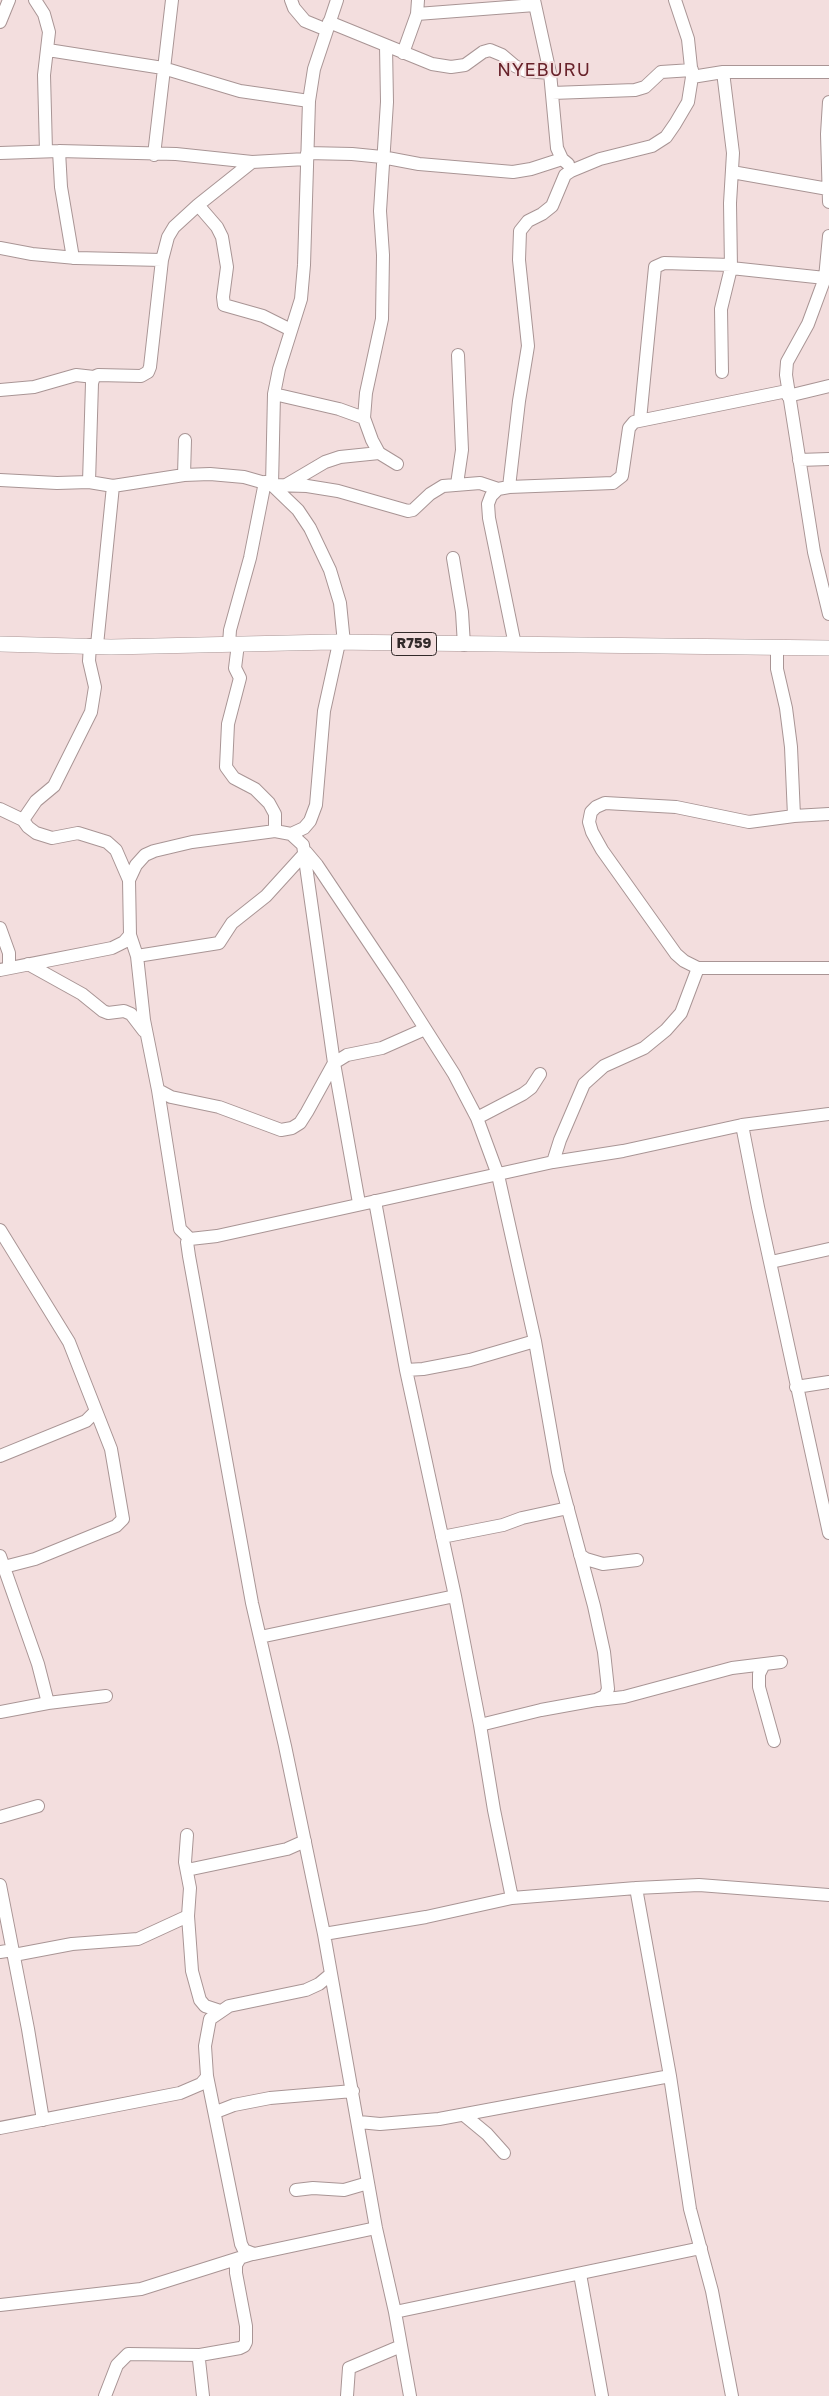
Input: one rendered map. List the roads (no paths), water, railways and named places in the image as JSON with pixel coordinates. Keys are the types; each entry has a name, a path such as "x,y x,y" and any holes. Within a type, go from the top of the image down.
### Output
{"main road":[{"name":"R759","path":"0,644 94,645 111,647 342,643 829,648"}],"street":[{"path":"0,22 9,0"},
{"path":"35,0 48,22 48,50 44,75 53,151 73,258"},
{"path":"154,155 172,0"},
{"path":"291,0 294,8 305,21 328,26 432,64 451,67 465,65 483,52 496,51 515,66 526,71 550,73"},
{"path":"276,831 275,814 269,803 255,789 234,778 226,767 228,724 240,678 235,668 230,630 268,483 274,394 279,369 301,299 304,265 309,101 314,69 337,0"},
{"path":"403,53 417,14 418,0"},
{"path":"515,645 489,518 488,504 491,496 503,488 528,346 519,260 519,235 522,226 552,206 565,175 580,166 652,146 666,137 688,102 692,73 688,40 676,0"},
{"path":"417,14 534,3 550,73 557,148 562,159 569,164 580,166"},
{"path":"386,46 387,102 380,211 383,255 382,319 366,393 364,418 379,453 397,464"},
{"path":"48,50 163,68 240,91 309,101"},
{"path":"552,93 635,90 645,87 661,72 829,72"},
{"path":"722,372 721,309 731,266 730,203 732,172 732,135 723,72"},
{"path":"829,102 829,202"},
{"path":"0,153 53,151 191,155 252,162 306,156 382,157 419,164 513,172 531,169 562,159"},
{"path":"0,390 34,387 76,375 94,377 98,375 141,376 148,372 162,260 174,227 198,205 252,162"},
{"path":"732,172 828,189"},
{"path":"198,205 217,227 222,237 227,267 222,297 224,305 263,316 291,330"},
{"path":"829,236 823,304 808,324 787,362 787,394 814,552 829,614"},
{"path":"0,248 32,254 73,258 162,260"},
{"path":"640,420 655,267 664,263 731,266 825,278"},
{"path":"457,484 462,450 458,355"},
{"path":"89,482 92,383 94,377"},
{"path":"0,480 57,483 89,482 113,486 184,475 244,478 268,483 338,491 408,511 413,510 437,489 457,484 480,483 503,488 613,483 622,476 630,428 634,422 829,386"},
{"path":"274,394 339,409 364,418"},
{"path":"184,475 185,440"},
{"path":"286,485 333,460 379,453"},
{"path":"799,460 829,459"},
{"path":"268,483 302,516 330,570 340,603 342,643 324,711 316,805 310,821 304,828 291,834"},
{"path":"22,820 36,800 54,786 91,712 95,687 89,661 94,645 113,486"},
{"path":"453,558 462,612 464,645"},
{"path":"778,647 777,669 786,708 791,747 794,816"},
{"path":"829,814 749,822 676,807 623,802 605,803 596,807 591,812 589,822 602,850 676,954 698,968 829,968"},
{"path":"0,808 22,820 36,833 52,838 78,832 107,842 116,850 129,880 130,935 136,956 146,1036 158,1090 180,1229 190,1239"},
{"path":"129,880 136,865 144,855 192,842 284,831 291,834 303,845 306,852 315,933 334,1063 359,1203"},
{"path":"136,956 219,943 232,923 266,896 306,852"},
{"path":"306,852 317,864 454,1074 477,1118 498,1176 535,1341 558,1472 594,1606 608,1689 605,1696 596,1700"},
{"path":"0,928 9,953 4,969 112,948 124,942 130,935"},
{"path":"28,964 82,994 103,1011 108,1013 124,1011 132,1014 138,1020 146,1036"},
{"path":"553,1162 574,1103 584,1084 604,1066 644,1048 666,1030 681,1014 698,968"},
{"path":"158,1090 171,1097 219,1107 268,1126 287,1129 300,1123 334,1063 347,1055 382,1048 425,1029"},
{"path":"477,1118 523,1094 531,1088 540,1074"},
{"path":"190,1239 217,1236 359,1203 498,1176 553,1162 623,1151 742,1125 829,1114"},
{"path":"742,1125 796,1387 829,1533"},
{"path":"375,1201 406,1370 456,1596 494,1810 512,1898"},
{"path":"0,1230 69,1342 111,1449 123,1519 116,1526 35,1559 2,1561 4,1583 38,1664 48,1702"},
{"path":"190,1239 187,1242 189,1256 252,1603 324,1934 359,2122 376,2228 395,2312 410,2396"},
{"path":"770,1262 829,1249"},
{"path":"406,1370 423,1370 470,1360 535,1341"},
{"path":"796,1387 829,1382"},
{"path":"0,1456 86,1421 96,1411"},
{"path":"442,1537 503,1525 522,1518 568,1508"},
{"path":"580,1555 603,1564 637,1560"},
{"path":"260,1638 456,1596"},
{"path":"480,1726 541,1710 596,1700 615,1699 732,1668 781,1662"},
{"path":"764,1664 759,1674 759,1687 774,1742"},
{"path":"0,1712 48,1702 106,1696"},
{"path":"0,1817 38,1806"},
{"path":"187,1836 187,1870 190,1888 188,1916 190,1957 195,1990 205,2006 220,2011"},
{"path":"187,1870 287,1849 305,1841"},
{"path":"0,1885 9,1952 43,2120"},
{"path":"324,1934 426,1917 512,1898 636,1888 699,1886 829,1895"},
{"path":"636,1888 670,2076 690,2209 701,2248 732,2396"},
{"path":"9,1952 72,1944 138,1939 188,1916"},
{"path":"246,2256 241,2244 215,2107 207,2077 205,2046 210,2019 229,2006 306,1990 319,1984 331,1974"},
{"path":"359,2122 380,2124 464,2115 670,2076"},
{"path":"0,2128 166,2096 201,2084 207,2077"},
{"path":"192,2088 205,2093 215,2107"},
{"path":"215,2107 270,2098 353,2091"},
{"path":"464,2115 487,2134 504,2153"},
{"path":"296,2190 313,2188 344,2190 368,2183"},
{"path":"0,2305 141,2289 246,2256 376,2228"},
{"path":"395,2312 701,2248"},
{"path":"104,2396 121,2358 128,2354 200,2355 240,2348 246,2342 246,2326 236,2265 246,2256"},
{"path":"580,2274 602,2396"},
{"path":"347,2396 349,2368 401,2346"},
{"path":"200,2355 203,2396"}],"district":[{"name":"NYEBURU","path":"544,70"}]}
